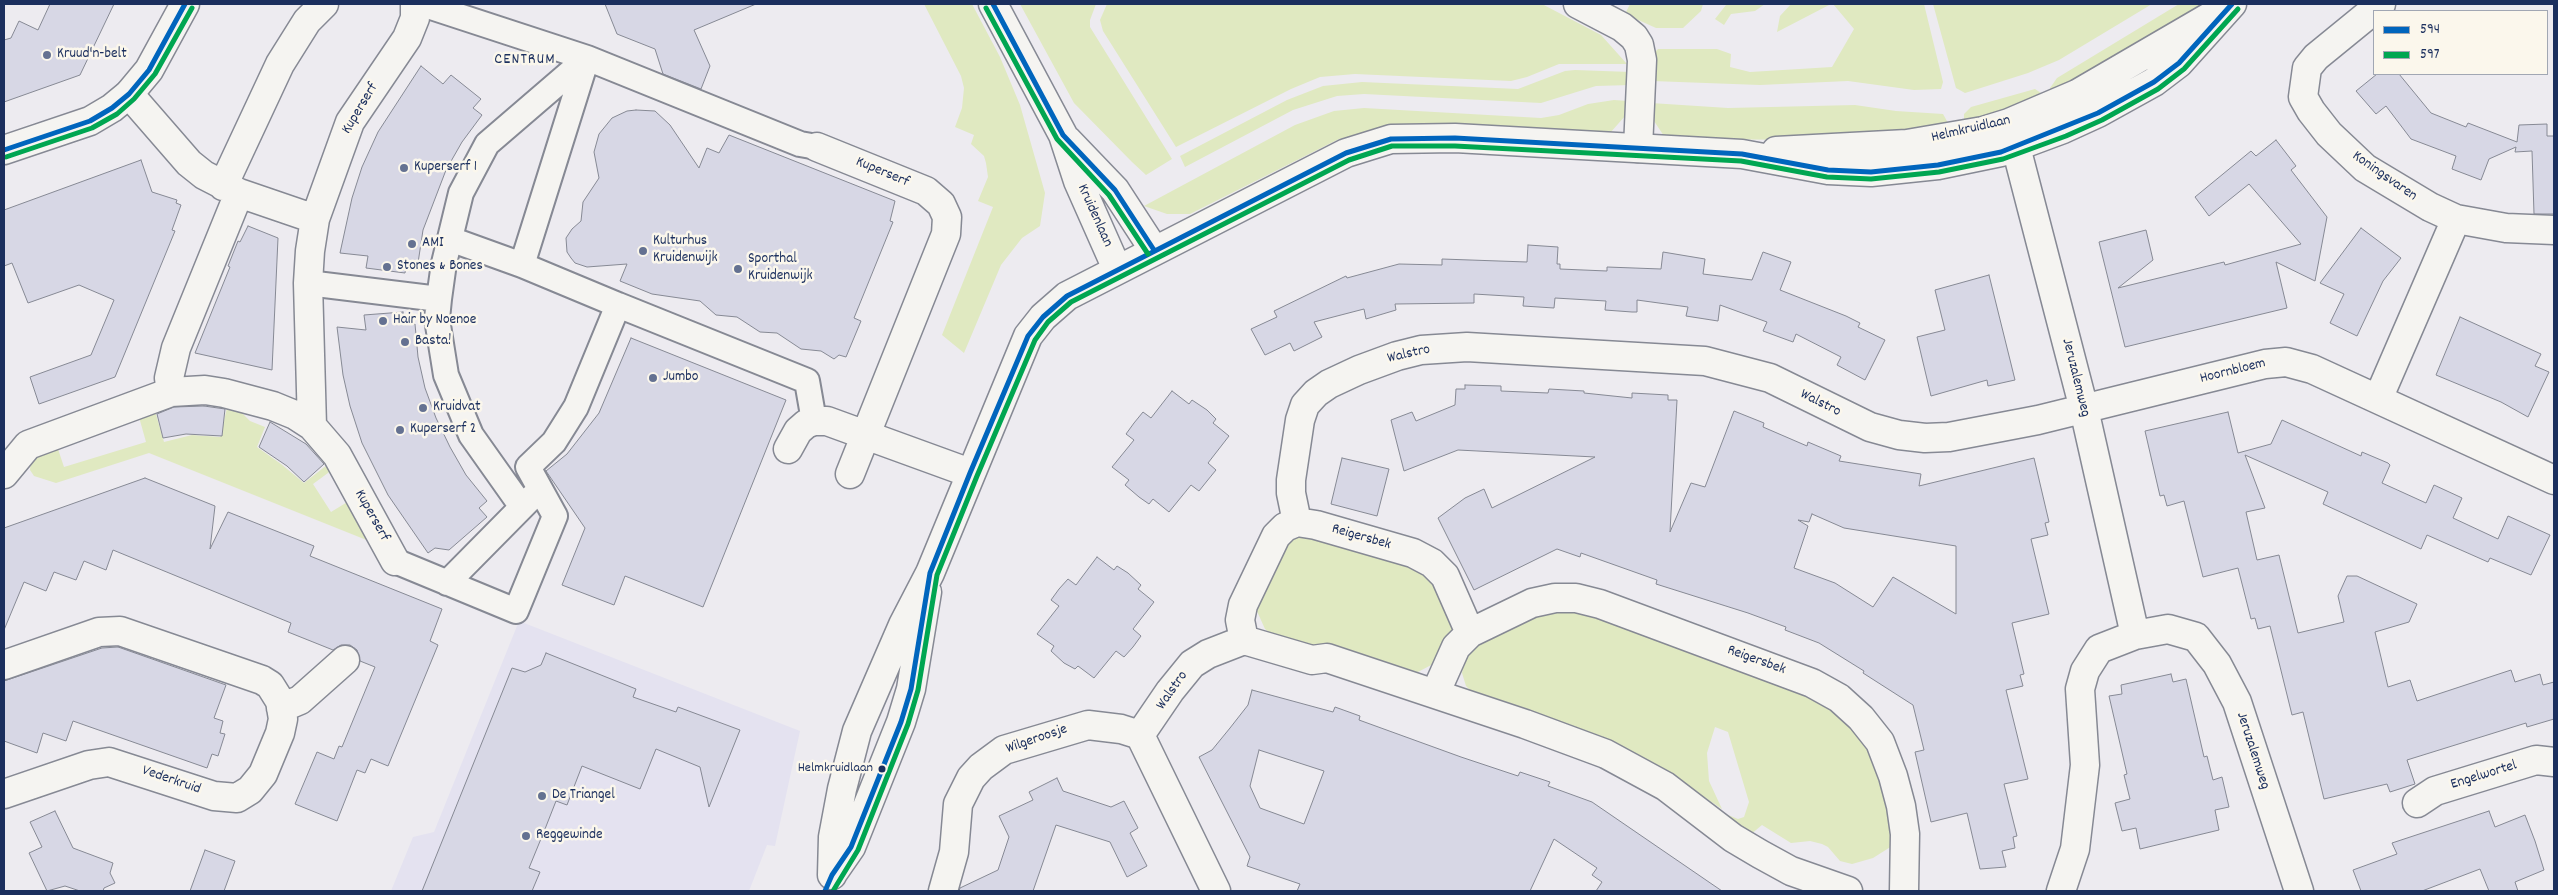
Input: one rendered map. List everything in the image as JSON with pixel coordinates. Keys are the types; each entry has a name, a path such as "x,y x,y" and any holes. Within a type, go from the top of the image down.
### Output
{"street":[{"path":"4,150 90,121 112,108 129,94 149,70 185,4"},
{"path":"171,392 169,378 176,348 231,190 280,64 307,21 324,4"},
{"name":"Kuperserf","path":"312,426 308,283 315,219 350,122 407,38 415,18 415,4"},
{"name":"Kuperserf","path":"422,4 587,58 800,144 817,146 926,191 941,204 947,217 946,234 850,474"},
{"name":"Kruidenlaan","path":"993,4 1063,135 1078,181 1117,269"},
{"path":"1578,4 1629,32 1639,45 1642,60 1638,148"},
{"name":"Helmkruidlaan","path":"828,883 833,837 842,789 857,732 903,625 930,573 1028,336 1043,317 1067,296 1346,153 1391,140 1455,138 1742,154 1826,147 1870,147 1908,144 1983,131 2013,136 2077,94 2232,4"},
{"name":"Koningsvaren","path":"2373,11 2316,57 2307,68 2303,97 2310,111 2329,134 2366,168 2406,194 2456,219 2506,228 2554,230"},
{"path":"522,507 471,435 446,375 437,319 439,299 461,193 487,144 587,58"},
{"path":"522,265 587,58"},
{"path":"129,94 189,163 231,190 315,219"},
{"name":"Kruidenlaan","path":"1063,135 1115,190 1154,250"},
{"name":"Jeruzalemweg","path":"2013,136 2084,409 2135,635"},
{"path":"2378,399 2456,219"},
{"path":"450,239 522,265 806,381 814,421"},
{"path":"308,283 439,299"},
{"path":"492,464 528,467 554,442 576,407 618,305"},
{"name":"Walstro","path":"1296,522 1291,493 1291,480 1300,420 1305,405 1328,384 1359,370 1421,350 1467,347 1705,361 1770,378 1870,427 1899,435 1925,438 1958,436 2084,409"},
{"name":"Hoornbloem","path":"2084,409 2276,362 2297,364 2554,480"},
{"name":"Kuperserf","path":"4,474 28,445 171,392 205,390 273,406 294,415 312,426 337,455 395,561 516,611 554,516 528,467"},
{"path":"788,449 798,431 814,421 827,421 970,473"},
{"path":"447,583 540,489"},
{"path":"1296,522 1285,527 1276,536 1243,605 1240,620 1244,640 1312,660 1327,658 1606,754 1665,786 1733,838 1760,854 1791,870 1848,891"},
{"name":"Reigersbek","path":"1296,522 1316,525 1413,553 1432,563 1445,576 1470,633"},
{"name":"Helmkruidlaan","path":"828,883 851,847 911,689 930,573"},
{"name":"Reigersbek","path":"1435,694 1456,647 1470,633 1532,603 1555,598 1576,598 1600,604 1784,671 1832,694 1861,718 1880,742 1893,776 1901,806 1905,834 1904,891"},
{"name":"Jeruzalemweg","path":"2061,891 2075,849 2080,812 2085,765 2080,689 2085,671 2099,649 2135,635 2168,629 2196,637 2218,664 2237,702 2299,891"},
{"path":"4,665 99,632 112,630 262,680 276,694 281,708 300,700 345,660"},
{"name":"Walstro","path":"1140,735 1170,691 1192,664 1215,651 1244,640"},
{"name":"Vederkruid","path":"4,794 89,764 109,762 214,796 236,798 254,787 263,774 282,726 281,708"},
{"name":"Wilgeroosje","path":"943,891 952,861 958,804 971,778 981,767 1004,750 1088,725 1120,729 1140,735"},
{"path":"1140,735 1216,891"},
{"name":"Engelwortel","path":"2417,803 2435,791 2536,760 2554,762"}],"shaded area":[{"path":"519,621 800,731 775,846 767,845 749,891 391,891 413,837 434,832"}],"green space":[{"path":"924,4 972,4 1000,57 1020,105 1045,193 1040,226 1022,238 1001,265 964,353 942,335 993,207 978,201 988,177 986,163 984,156 971,144 974,135 955,127 962,108 964,88 961,76"},
{"path":"1020,4 1096,4 1090,20 1090,27 1172,159 1146,175 1074,103"},
{"path":"1107,4 1542,4 1601,35 1627,64 1559,64 1527,77 1511,81 1355,74 1320,77 1291,89 1176,147 1103,31 1100,20"},
{"path":"1630,4 1703,4 1701,11 1683,28 1656,28 1625,14"},
{"path":"1765,4 1755,11 1731,14 1724,25 1715,19 1726,5"},
{"path":"1791,4 1831,4 1777,32 1780,16"},
{"path":"1833,4 1924,4 1943,82 1941,89 1914,90 1848,81 1760,85 1652,81 1654,53 1658,49 1717,49 1731,54 1730,67 1750,72 1832,67 1854,29"},
{"path":"1933,4 2152,4 2059,60 2028,73 1965,93 1956,88"},
{"path":"2179,4 2208,4 2053,97 2050,88 2057,78"},
{"path":"1565,71 1631,72 1631,85 1596,86 1541,103 1364,94 1337,96 1293,110 1185,167 1180,156 1287,100 1323,86 1362,82 1518,89"},
{"path":"2035,89 2041,93 2044,102 2003,117 1964,120 1964,114 1971,107"},
{"path":"1614,100 1628,101 1626,115 1610,133 1444,124 1390,127 1339,139 1190,214 1167,214 1144,206 1295,125 1334,111 1364,108 1541,118 1559,115 1588,104"},
{"path":"1651,103 1728,108 1855,105 1896,111 1943,114 1952,130 1814,140 1688,139 1664,136 1654,121"},
{"path":"227,408 240,411 250,421 265,427 257,447 304,483 327,465 332,470 313,484 331,512 349,501 374,543 149,453 56,483 34,476 30,470 31,458 57,446 64,467 146,442 139,417 155,411 164,442 192,435 220,437"},
{"path":"1302,533 1427,571 1454,626 1435,663 1416,673 1401,673 1312,649 1275,637 1265,629 1256,609 1285,542"},
{"path":"1570,610 1593,614 1800,690 1833,710 1859,736 1876,765 1888,811 1892,846 1873,858 1852,864 1840,861 1828,847 1822,844 1810,841 1791,843 1762,825 1750,835 1725,818 1728,815 1738,819 1744,817 1749,802 1728,732 1715,727 1707,753 1709,781 1722,809 1704,797 1700,799 1476,696 1466,686 1462,673 1465,655 1474,644 1528,619 1549,612"}],"building":[{"name":"Kruud'n-belt","path":"50,4 114,4 80,75 4,102 4,40 11,38 19,21 38,30"},
{"path":"605,4 756,4 694,30 710,66 701,89 663,74 655,49 617,34"},
{"name":"Kuperserf 1","path":"421,66 443,84 451,75 481,99 473,108 482,115 462,142 446,170 423,230 418,263 407,261 405,273 366,268 368,256 340,253 352,198 362,167 378,132"},
{"path":"2376,75 2400,75 2431,113 2466,127 2468,123 2517,142 2519,125 2547,124 2547,136 2554,136 2554,214 2534,214 2532,151 2515,152 2516,147 2489,159 2481,180 2452,169 2456,156 2411,139 2386,106 2376,114 2356,91"},
{"path":"627,111 655,111 670,125 699,168 707,148 719,153 729,135 895,201 890,221 893,222 854,318 861,321 846,357 839,355 834,359 821,351 801,349 777,333 760,332 737,317 716,315 700,301 652,294 620,281 627,264 587,267 575,263 567,252 566,238 581,221 583,202 599,178 594,152 599,134 612,118"},
{"path":"2276,140 2296,166 2291,170 2327,217 2315,281 2276,262 2287,308 2125,347 2099,242 2146,230 2153,260 2118,288 2224,262 2225,265 2301,244 2249,184 2209,216 2195,197 2251,151 2256,156"},
{"path":"141,160 152,192 177,200 176,203 181,205 172,230 175,231 115,377 39,404 30,377 91,355 114,300 79,285 28,303 12,263 4,266 4,210"},
{"path":"248,226 278,238 272,370 195,353 230,267 228,266 238,241 240,242"},
{"path":"2361,228 2401,258 2383,281 2357,336 2330,323 2344,294 2320,283"},
{"path":"1528,245 1558,247 1557,264 1560,264 1560,269 1607,271 1607,267 1661,269 1663,252 1705,259 1703,274 1752,280 1763,252 1791,262 1780,290 1846,316 1860,323 1858,327 1885,340 1865,380 1837,365 1841,357 1796,334 1793,342 1763,331 1767,322 1720,305 1718,321 1686,316 1688,307 1637,300 1637,312 1632,312 1605,310 1606,301 1555,298 1554,308 1523,306 1524,297 1474,294 1474,303 1395,304 1396,310 1366,319 1364,309 1314,322 1322,337 1294,351 1290,343 1265,355 1251,329 1277,317 1274,311 1346,276 1347,278 1399,264 1442,265 1442,259 1527,262"},
{"path":"1989,275 2015,380 1988,386 1987,380 1931,396 1917,337 1945,330 1935,290"},
{"name":"Kuperserf 2","path":"403,312 404,324 415,324 418,357 425,388 436,418 466,475 487,501 479,508 487,517 449,550 435,548 428,553 388,495 362,443 350,406 343,375 337,327 366,330 364,315"},
{"path":"2460,317 2541,354 2535,366 2549,372 2528,417 2501,402 2436,375"},
{"path":"631,338 786,400 703,607 625,576 614,605 562,585 585,528 546,471 567,454 599,413"},
{"path":"1465,385 1501,386 1501,391 1548,393 1549,389 1584,391 1584,393 1632,398 1632,393 1668,395 1668,400 1677,400 1670,532 1691,483 1705,487 1734,411 1764,423 1763,427 1807,446 1808,442 1841,456 1839,461 1921,474 1919,486 2034,458 2049,522 2045,523 2048,535 2031,539 2049,614 2012,623 2024,674 2020,675 2023,686 2006,690 2028,779 2004,784 2017,836 2013,837 2015,848 2002,851 2006,867 1980,869 1967,813 1931,822 1915,752 1924,750 1913,705 1819,643 1785,630 1786,627 1748,613 1656,584 1657,580 1581,553 1580,557 1557,549 1474,590 1438,518 1465,498 1484,489 1492,508 1595,457 1458,450 1404,471 1391,420 1412,412 1416,421 1455,405 1456,389 1465,389","holes":["1812,514 1844,528 1956,546 1956,614 1893,577 1873,607 1835,583 1794,568 1808,526 1798,520 1809,522"]},
{"path":"1172,391 1189,404 1192,400 1207,410 1216,419 1213,423 1229,436 1208,463 1216,470 1199,491 1191,485 1169,512 1153,499 1149,504 1139,497 1125,485 1129,480 1112,467 1134,440 1126,434 1134,423 1143,412 1151,418"},
{"path":"204,406 225,409 222,436 186,434 163,438 157,414 174,407"},
{"path":"2228,412 2238,453 2271,444 2282,420 2361,456 2362,452 2388,463 2390,465 2382,483 2426,503 2434,485 2462,498 2453,518 2498,539 2508,516 2550,535 2531,575 2490,558 2488,562 2427,535 2421,549 2323,504 2328,492 2245,455 2265,508 2246,512 2257,560 2279,555 2298,633 2344,622 2338,596 2347,576 2357,576 2417,604 2409,622 2375,632 2388,687 2410,680 2417,701 2511,670 2515,682 2540,674 2543,685 2554,682 2554,719 2527,727 2526,723 2407,760 2415,784 2390,792 2387,784 2324,799 2303,712 2292,715 2270,626 2258,629 2255,618 2251,619 2238,568 2203,577 2184,501 2167,506 2164,495 2160,496 2145,431"},
{"path":"270,422 306,444 324,464 304,482 287,466 259,447"},
{"path":"1342,458 1389,469 1377,516 1331,504"},
{"path":"145,478 215,506 210,549 228,512 314,546 310,556 442,609 430,641 438,645 388,766 371,759 365,773 357,770 337,821 295,804 317,752 334,759 339,746 342,747 375,667 360,661 357,650 350,645 341,645 333,650 288,632 291,623 113,550 106,570 84,561 76,580 54,572 46,591 24,582 4,630 4,528"},
{"path":"1097,557 1114,570 1117,566 1128,573 1141,585 1138,589 1154,602 1133,629 1141,636 1133,647 1124,657 1116,651 1094,678 1078,666 1075,669 1064,663 1051,651 1054,646 1037,634 1059,606 1051,600 1059,589 1068,579 1076,585"},
{"path":"118,647 226,685 214,718 223,721 220,733 225,734 218,756 212,754 207,768 73,721 66,741 43,733 37,753 4,741 4,681 102,648"},
{"path":"546,653 636,689 633,697 676,712 678,707 740,730 709,807 700,767 656,749 640,789 582,766 567,805 556,801 529,868 540,872 532,891 422,891 512,668 525,672 541,665"},
{"path":"2171,674 2173,682 2186,679 2204,757 2207,756 2213,780 2222,777 2229,807 2215,810 2219,830 2140,849 2136,828 2122,831 2115,803 2130,799 2124,775 2127,774 2109,696 2122,694 2121,685"},
{"path":"1252,690 1333,712 1335,707 1360,716 1359,720 1461,757 1518,776 1520,772 1550,782 1548,786 1592,802 1722,891 1596,891 1602,882 1592,875 1597,868 1554,839 1530,891 1297,891 1300,884 1247,866 1250,857 1199,757 1212,750 1248,705","holes":["1259,750 1324,771 1304,824 1260,808 1250,786"]},
{"path":"1057,778 1063,791 1111,807 1124,801 1138,828 1130,833 1147,866 1127,877 1110,842 1056,825 1033,891 959,891 960,888 998,870 1009,837 999,816 1033,800 1029,792"},
{"path":"55,811 73,848 113,863 110,873 115,883 104,888 103,891 80,891 65,886 47,891 29,853 42,847 30,822"},
{"path":"2489,811 2495,827 2525,815 2535,841 2544,870 2515,882 2518,891 2489,891 2480,869 2422,891 2361,891 2353,870 2397,854 2392,843"},
{"path":"205,850 235,861 224,891 190,891"}],"transit line":[{"name":"594","path":"4,150 90,121 112,108 129,94 149,70 185,4"},
{"name":"594","path":"993,4 1063,135 1115,190 1154,250"},
{"name":"594","path":"825,891 832,875 851,847 901,722 911,689 930,573 970,473 1028,336 1043,317 1067,296 1346,153 1391,139 1455,138 1742,154 1828,170 1871,172 1938,165 2001,152 2098,113 2154,82 2179,63 2232,4"},
{"name":"597","path":"6,157 92,128 117,114 134,99 155,74 192,8"},
{"name":"597","path":"986,8 1057,139 1109,195 1148,254"},
{"name":"597","path":"833,891 858,850 908,724 918,690 937,575 977,476 1035,340 1048,322 1071,302 1349,160 1392,146 1455,146 1741,161 1827,177 1871,179 1939,172 2003,159 2066,136 2102,120 2158,89 2184,69 2238,9"}],"place":[{"name":"Kruud'n-belt","path":"47,55"},
{"name":"Kuperserf 1","path":"404,168"},
{"name":"AMI","path":"412,244"},
{"name":"Kulturhus Kruidenwijk","path":"643,251"},
{"name":"Stones & Bones","path":"387,267"},
{"name":"Sporthal Kruidenwijk","path":"738,269"},
{"name":"Hair by Noenoe","path":"383,321"},
{"name":"Basta!","path":"405,342"},
{"name":"Jumbo","path":"653,378"},
{"name":"Kruidvat","path":"423,408"},
{"name":"Kuperserf 2","path":"400,430"},
{"name":"Helmkruidlaan","path":"882,769"},
{"name":"De Triangel","path":"542,796"},
{"name":"Reggewinde","path":"526,836"}],"district":[{"name":"CENTRUM","path":"525,61"}]}
